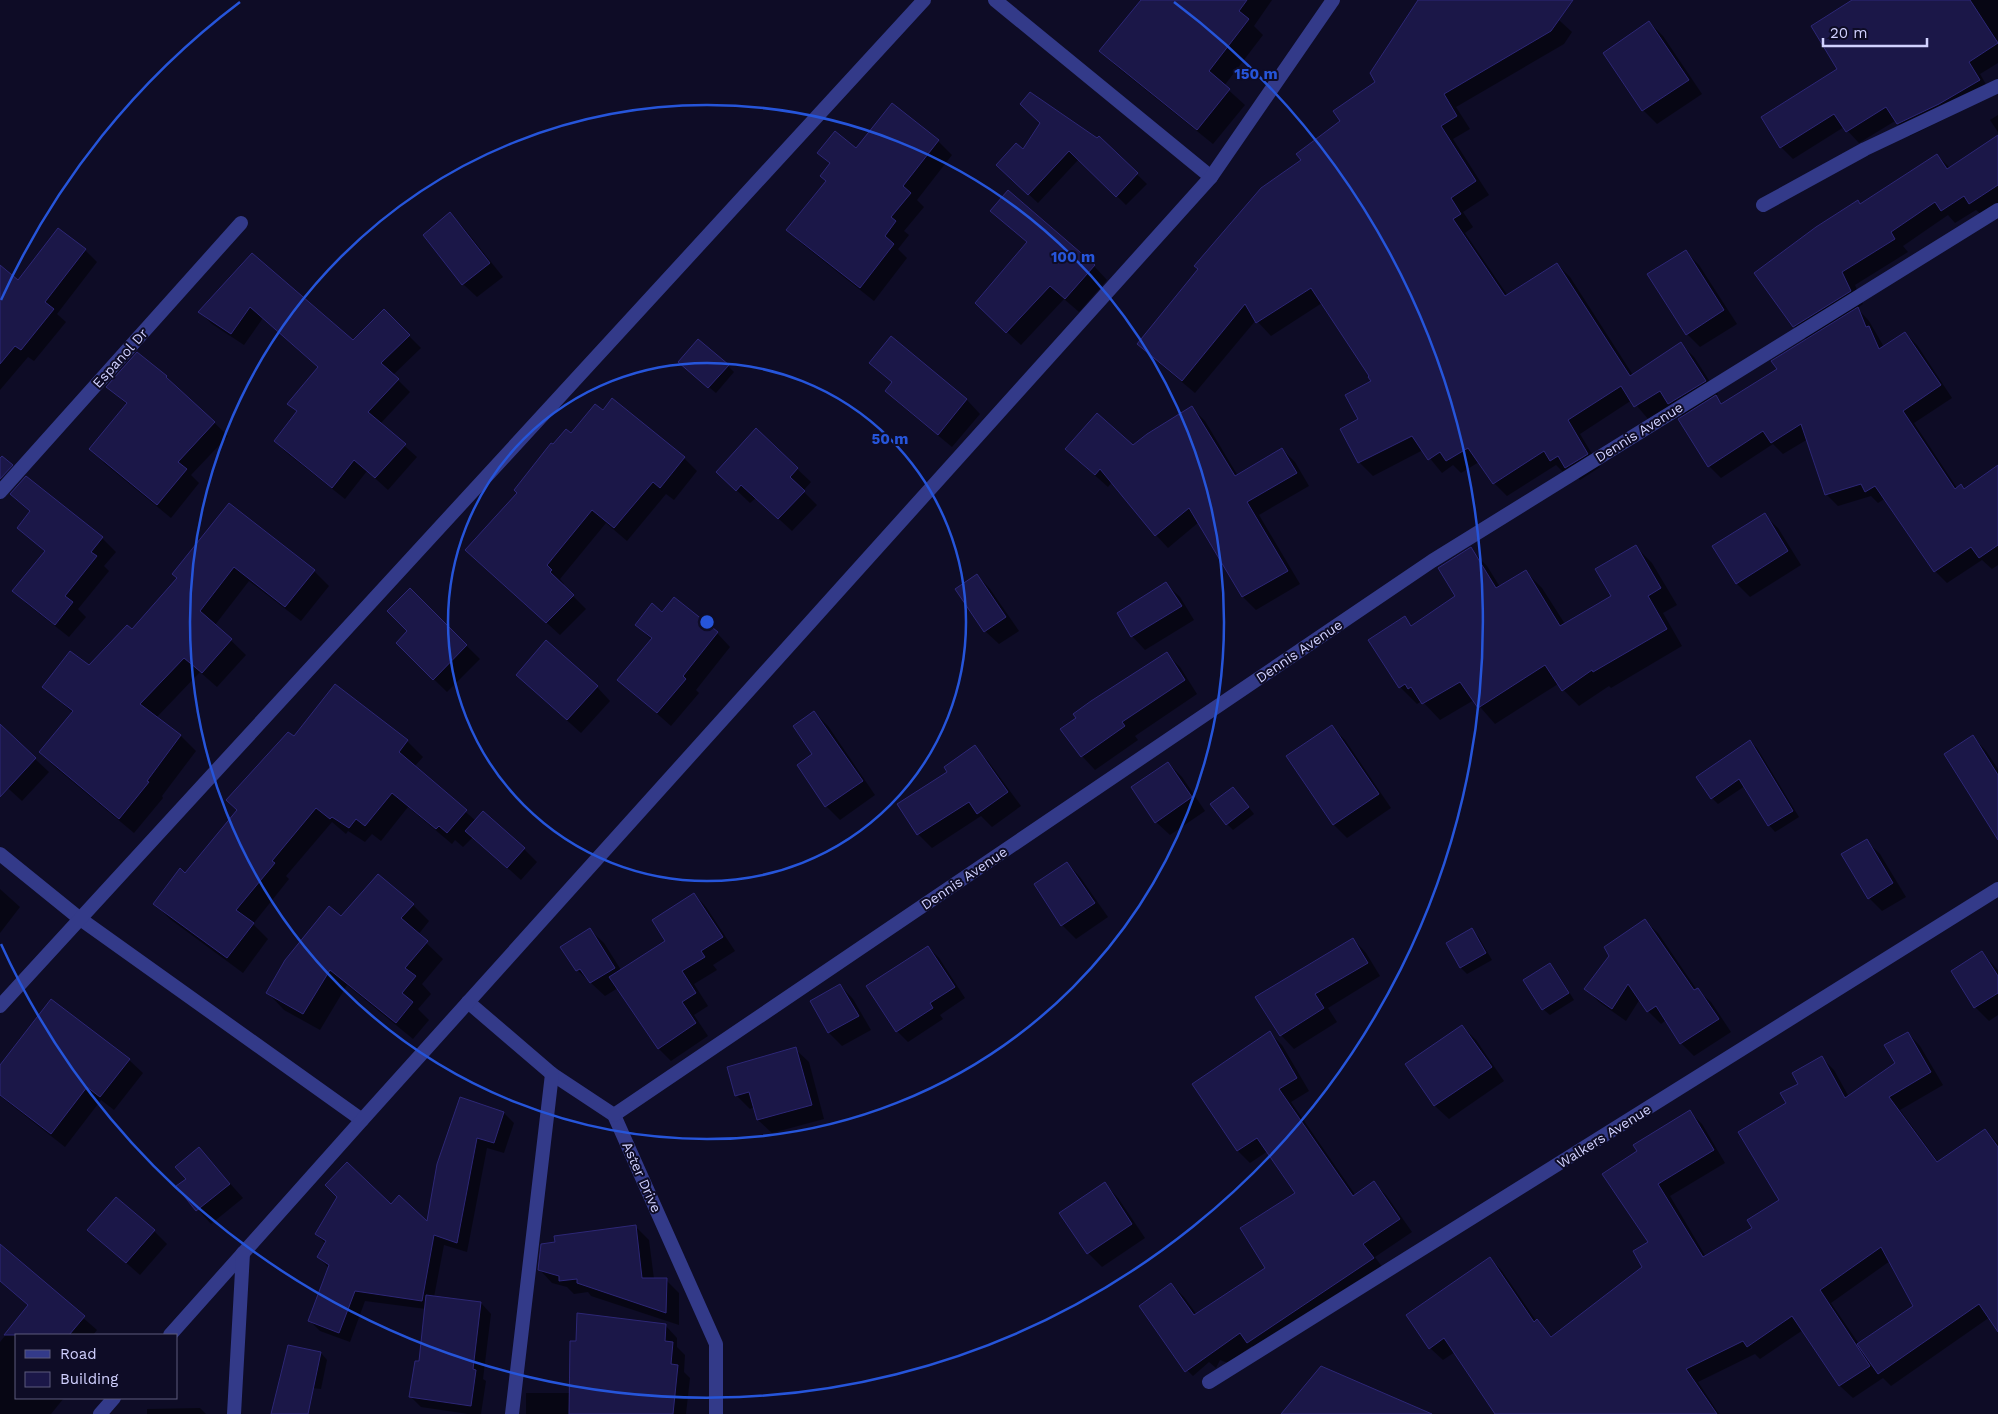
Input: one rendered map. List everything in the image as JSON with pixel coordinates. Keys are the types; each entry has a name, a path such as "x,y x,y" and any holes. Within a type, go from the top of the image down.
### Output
{"street":[{"path":"0,1006 924,0"},
{"path":"995,0 1211,177"},
{"path":"171,1334 1211,177 1333,0"},
{"path":"1763,205 1865,149 1998,86"},
{"name":"Dennis Avenue","path":"614,1115 1432,561 1998,210"},
{"name":"Espanol Dr","path":"0,492 241,223"},
{"path":"0,854 80,918 362,1120"},
{"name":"Walkers Avenue","path":"1209,1382 1998,889"},
{"path":"468,1002 552,1074 614,1115"},
{"path":"512,1414 552,1074"},
{"name":"Aster Drive","path":"614,1115 716,1344 716,1414"},
{"path":"234,1414 243,1253"},
{"path":"100,1414 113,1399"}],"building":[{"path":"1141,0 1247,0 1239,11 1249,19 1209,71 1230,89 1197,130 1099,51"},
{"path":"1418,0 1573,0 1551,31 1444,94 1457,116 1441,126 1476,181 1451,198 1461,214 1453,219 1505,296 1557,263 1630,376 1681,342 1706,381 1668,404 1660,391 1634,407 1621,386 1568,420 1588,454 1565,468 1558,456 1550,461 1544,451 1493,484 1468,448 1446,461 1440,452 1428,460 1412,436 1358,463 1340,429 1358,419 1345,395 1371,381 1311,288 1256,323 1245,304 1182,381 1137,344 1198,269 1194,266 1261,188 1301,160 1296,154 1340,121 1333,111 1375,82 1370,73"},
{"path":"1852,0 1970,0 1998,43 1969,62 1980,80 1939,104 1897,124 1886,107 1846,132 1834,114 1780,148 1761,117 1837,69 1811,26"},
{"path":"1649,21 1689,80 1642,111 1603,53"},
{"path":"1030,92 1097,138 1099,136 1138,173 1116,197 1069,151 1028,195 996,165 1016,143 1023,149 1040,123 1020,104"},
{"path":"892,103 939,140 903,186 911,193 891,217 896,221 885,236 894,244 860,288 786,230 826,181 820,176 830,163 817,153 835,131 856,148"},
{"path":"1998,135 1998,185 1969,204 1964,196 1941,211 1935,202 1891,232 1895,239 1842,272 1851,291 1793,327 1754,273 1816,227 1858,200 1860,204 1937,154 1947,169"},
{"path":"1008,190 1095,265 1065,299 1050,286 1006,333 975,303 1027,242 990,211"},
{"path":"450,212 490,263 462,285 423,235"},
{"path":"58,228 86,249 45,302 54,309 21,350 15,346 0,364 0,265 18,280"},
{"path":"1686,250 1724,310 1686,335 1647,274"},
{"path":"252,253 353,340 384,309 410,335 381,363 399,379 368,412 406,444 375,478 354,460 332,488 274,441 297,411 287,404 318,367 250,307 231,334 198,312"},
{"path":"1858,307 1866,327 1869,326 1879,349 1905,332 1941,385 1903,411 1955,489 1961,484 1964,489 1998,465 1998,545 1979,558 1971,547 1934,572 1875,486 1865,492 1861,484 1825,495 1801,424 1771,443 1763,431 1708,467 1678,419 1716,395 1721,404 1777,369 1771,361"},
{"path":"891,336 967,399 938,435 885,391 892,382 869,363"},
{"path":"698,339 729,365 708,388 678,362"},
{"path":"137,352 167,376 215,422 178,462 187,469 157,505 89,449 127,403 106,387"},
{"path":"612,398 685,457 660,488 653,482 614,528 592,510 547,565 552,570 550,572 574,595 546,623 465,550 517,493 514,490 551,443 553,444 566,429 571,433 595,404 603,410"},
{"path":"1192,406 1235,476 1282,448 1297,473 1247,502 1288,571 1242,597 1189,508 1155,536 1100,469 1095,475 1065,449 1097,413 1133,445"},
{"path":"756,428 798,468 790,477 805,491 778,519 741,485 736,491 716,472"},
{"path":"2,456 13,465 0,479 0,458"},
{"path":"26,476 103,537 91,552 97,556 65,596 73,602 55,625 12,591 45,551 17,528 30,511 10,494"},
{"path":"229,503 315,570 285,607 234,567 200,611 232,639 202,673 184,658 140,704 181,735 147,781 149,782 119,819 39,752 73,711 42,687 70,651 89,665 127,625 132,629 177,578 172,574"},
{"path":"1765,513 1788,551 1736,584 1712,546"},
{"path":"1636,545 1661,588 1648,596 1667,629 1593,672 1592,670 1562,691 1545,665 1478,708 1460,682 1422,704 1411,687 1408,689 1405,684 1399,688 1368,640 1405,616 1411,626 1455,596 1438,568 1471,547 1496,588 1526,570 1560,626 1611,596 1595,569"},
{"path":"977,574 1006,617 984,632 955,589"},
{"path":"1166,582 1182,606 1131,637 1117,613"},
{"path":"410,588 467,645 433,680 396,643 407,631 387,611"},
{"path":"674,597 718,632 683,676 686,679 657,713 617,680 652,638 635,625 652,603 662,612"},
{"path":"546,640 598,686 567,720 516,675"},
{"path":"1167,652 1185,680 1122,722 1125,726 1081,757 1060,729 1076,718 1073,714 1091,701"},
{"path":"335,684 408,740 399,752 467,810 447,833 439,826 436,829 392,793 365,826 356,819 349,828 332,817 330,819 316,808 272,861 275,863 236,910 254,923 227,958 153,904 180,868 185,873 237,810 226,800 288,732 294,736"},
{"path":"814,711 863,781 825,807 797,765 812,754 793,726"},
{"path":"0,724 36,758 0,797"},
{"path":"1332,725 1379,794 1333,825 1286,756"},
{"path":"1973,735 1998,775 1998,840 1944,754"},
{"path":"1750,740 1793,811 1768,826 1739,779 1711,799 1696,777"},
{"path":"975,745 1008,792 977,814 969,802 917,835 897,804 947,772 944,767"},
{"path":"1168,762 1192,797 1155,823 1131,787"},
{"path":"1233,787 1249,807 1226,825 1210,804"},
{"path":"483,811 525,848 507,868 465,831"},
{"path":"1867,839 1893,883 1868,899 1841,854"},
{"path":"1067,862 1095,903 1061,926 1034,884"},
{"path":"378,874 414,904 401,918 428,941 405,968 416,976 402,993 413,1002 396,1023 330,970 303,1014 266,993 285,960 329,906 341,916"},
{"path":"694,893 723,937 701,951 705,957 682,971 696,993 682,1002 696,1023 658,1049 609,977 665,941 652,920"},
{"path":"1645,919 1694,990 1698,988 1719,1019 1680,1044 1656,1006 1647,1012 1628,984 1612,1009 1584,989 1609,956 1604,947"},
{"path":"590,928 615,968 590,983 580,969 576,971 560,947"},
{"path":"1472,928 1486,953 1460,968 1446,943"},
{"path":"1353,938 1368,963 1315,994 1324,1008 1280,1036 1255,997"},
{"path":"928,946 955,987 930,1003 933,1008 896,1032 866,986"},
{"path":"1982,951 1998,976 1998,993 1974,1008 1951,971"},
{"path":"1550,963 1569,993 1542,1010 1523,980"},
{"path":"840,984 859,1016 828,1033 810,1001"},
{"path":"51,999 130,1059 100,1097 87,1087 51,1134 0,1095 0,1065"},
{"path":"1462,1025 1492,1067 1434,1106 1405,1064"},
{"path":"1270,1031 1297,1078 1279,1089 1353,1196 1374,1181 1400,1219 1363,1244 1374,1258 1247,1343 1240,1333 1185,1372 1139,1306 1171,1283 1194,1315 1265,1268 1240,1228 1295,1193 1257,1138 1237,1151 1192,1084"},
{"path":"1908,1032 1931,1072 1889,1097 1937,1162 1985,1129 1998,1147 1998,1332 1979,1304 1878,1374 1857,1344 1913,1306 1881,1247 1820,1290 1870,1366 1839,1386 1792,1316 1747,1347 1743,1341 1686,1369 1717,1414 1495,1414 1444,1338 1429,1349 1406,1315 1490,1257 1534,1322 1537,1319 1551,1337 1642,1267 1633,1251 1648,1242 1602,1174 1637,1151 1633,1145 1690,1110 1714,1150 1658,1184 1703,1257 1752,1228 1747,1220 1779,1200 1738,1132 1786,1103 1780,1093 1798,1084 1792,1073 1822,1056 1845,1098 1895,1063 1884,1045"},
{"path":"796,1047 812,1105 757,1120 749,1092 735,1096 727,1067"},
{"path":"460,1097 504,1112 494,1143 477,1138 457,1243 434,1235 422,1301 355,1291 339,1333 308,1321 329,1265 317,1257 326,1241 315,1234 337,1197 325,1185 347,1162 391,1204 399,1195 427,1221 437,1164"},
{"path":"199,1147 230,1184 196,1211 176,1186 186,1179 175,1167"},
{"path":"1105,1182 1132,1224 1087,1254 1059,1213"},
{"path":"116,1197 155,1230 126,1263 87,1230"},
{"path":"636,1225 642,1278 667,1278 666,1313 577,1283 577,1279 559,1281 559,1276 538,1270 541,1244 555,1242 554,1236"},
{"path":"0,1244 85,1316 70,1334 4,1335 28,1305 0,1281"},
{"path":"426,1295 481,1302 473,1369 476,1370 471,1406 409,1397 415,1361 419,1361"},
{"path":"577,1313 666,1324 665,1341 673,1342 671,1364 678,1365 673,1414 569,1414 570,1341 576,1341"},
{"path":"288,1345 321,1352 308,1414 271,1414"},
{"path":"1321,1366 1432,1414 1281,1414"}]}
